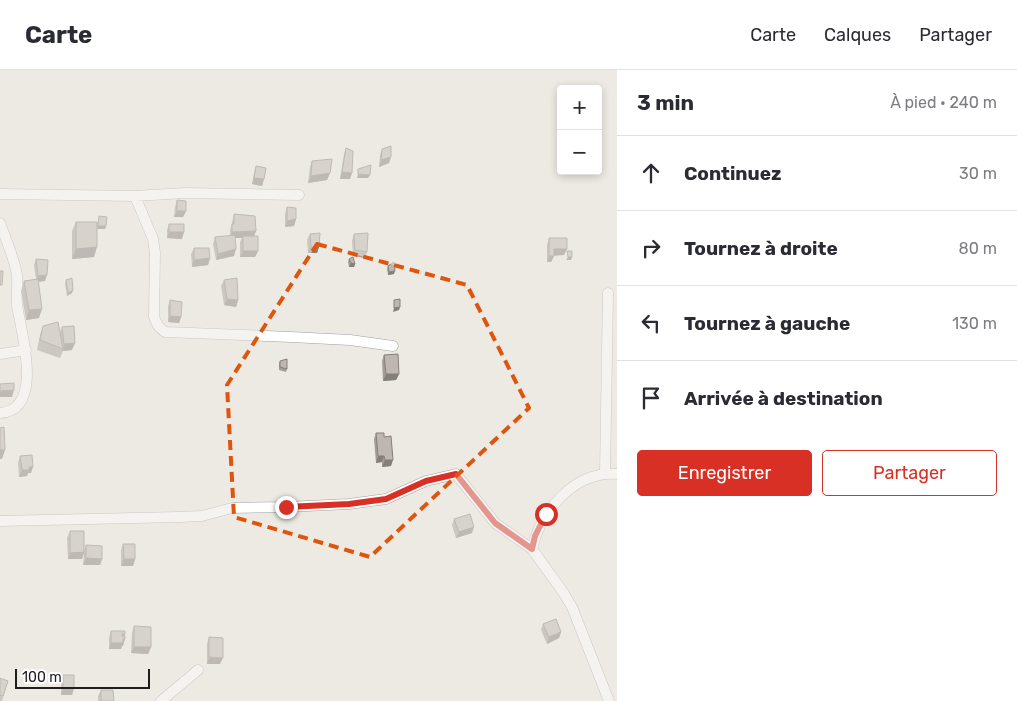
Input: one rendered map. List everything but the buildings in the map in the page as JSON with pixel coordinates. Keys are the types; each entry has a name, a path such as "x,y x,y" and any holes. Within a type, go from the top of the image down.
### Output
{"street":[{"path":"0,194 135,196 185,193 299,195"},
{"path":"135,196 153,239 155,253 154,317 158,326 165,332 350,340 393,346"},
{"path":"0,223 17,276 18,307 26,350 26,384 22,398 13,411 0,413"},
{"path":"605,474 608,293"},
{"path":"0,354 26,350"},
{"path":"0,521 202,516 232,508 349,504 386,499 426,481 456,474 495,523 532,549 572,607 609,701"},
{"path":"532,549 535,536 546,514 566,491 584,480 605,474 617,474"},
{"path":"161,701 198,670"}],"highlighted area":[{"path":"317,244 467,285 529,408 370,557 234,517 227,385"}],"route":[{"path":"286,507 349,504 386,499 426,481 456,474 495,523 532,549 535,536 546,514"}]}
